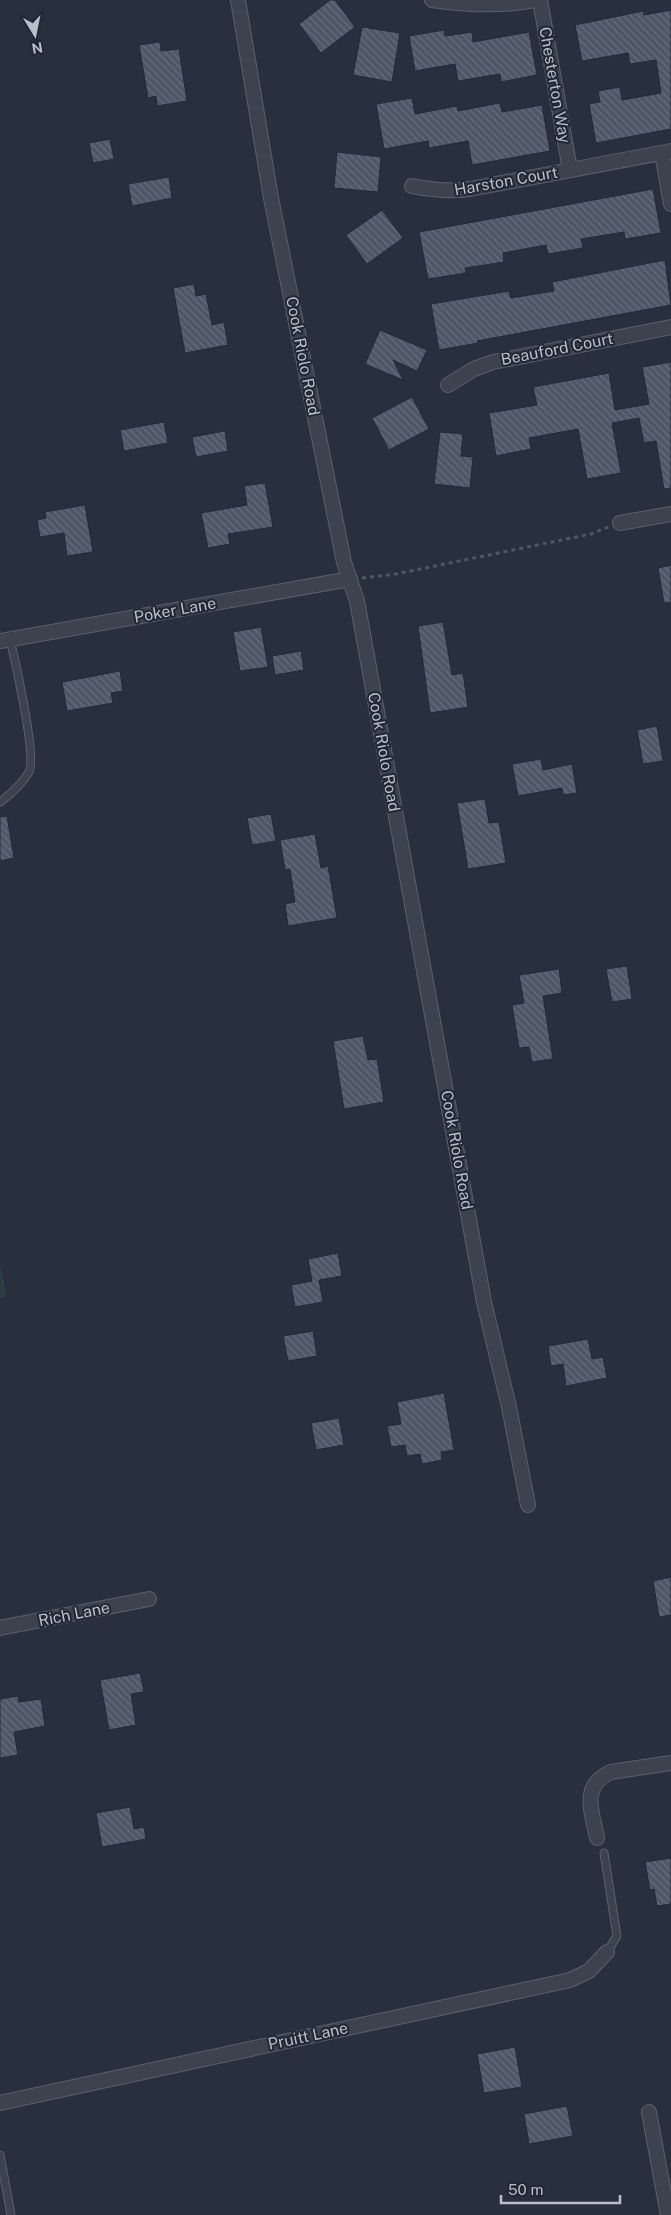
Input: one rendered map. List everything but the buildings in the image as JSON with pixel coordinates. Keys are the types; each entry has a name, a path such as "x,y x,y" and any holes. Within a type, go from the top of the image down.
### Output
{"street":[{"name":"Cook Riolo Road","path":"238,0 271,198 344,562 357,601 484,1302 509,1407 528,1505"},
{"path":"432,0 460,4 493,5 538,0"},
{"name":"Chesterton Way","path":"538,0 570,170"},
{"path":"666,152 671,204"},
{"name":"Harston Court","path":"412,186 452,191 666,152"},
{"name":"Beauford Court","path":"448,385 474,369 493,362 671,327"},
{"path":"620,523 671,514"},
{"name":"Poker Lane","path":"5,640 350,580"},
{"name":"Rich Lane","path":"0,1628 149,1599"},
{"path":"597,1838 590,1792 602,1776 611,1772 671,1763"},
{"name":"Pruitt Lane","path":"0,2103 570,1980 590,1971 607,1952"},
{"path":"649,2112 668,2215"}],"lane":[{"path":"0,802 14,792 30,770 29,737 5,640"},
{"path":"604,1853 617,1936 607,1952"},
{"path":"0,2154 11,2215"}],"path":[{"path":"350,580 396,574 591,534 620,523"}],"green space":[{"path":"0,1264 6,1296 0,1298"}]}
